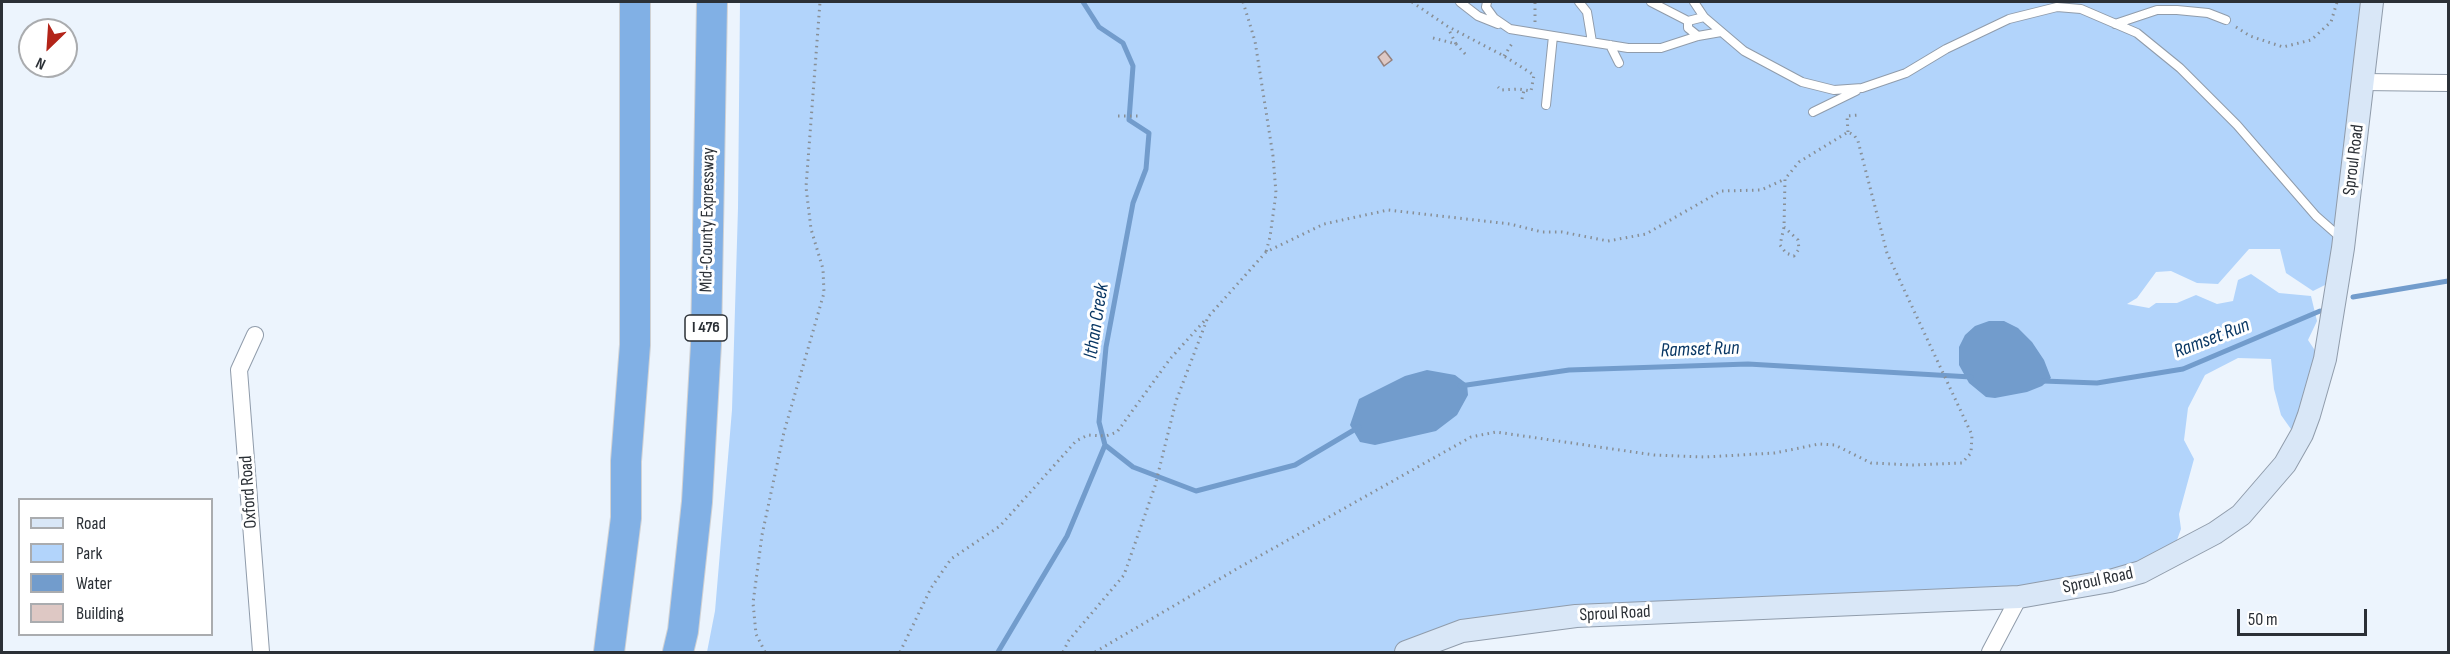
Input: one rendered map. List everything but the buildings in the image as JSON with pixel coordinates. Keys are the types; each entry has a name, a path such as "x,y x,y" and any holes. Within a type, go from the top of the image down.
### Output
{"highway":[{"path":"609,652 626,518 626,461 635,345 635,2"},
{"name":"Mid-County Expressway","path":"678,652 683,631 697,502 706,344 712,2"}],"main road":[{"name":"Sproul Road","path":"1406,652 1462,631 1576,616 2019,597 2110,581 2146,570 2215,533 2241,515 2262,493 2285,464 2302,434 2309,415 2327,352 2344,240 2372,2"}],"street":[{"path":"2363,82 2448,83"},
{"name":"Oxford Road","path":"255,334 240,370 261,652"},
{"path":"1990,652 2019,597"}],"lane":[{"path":"1460,2 1478,16 1510,29 1610,45 1661,48 1698,36 1721,32"},
{"path":"1487,2 1486,7 1494,18 1510,29"},
{"path":"1579,2 1587,12 1592,42"},
{"path":"1651,2 1688,21 1704,17"},
{"path":"1694,2 1704,17 1744,51 1802,82 1834,90 1862,88"},
{"path":"1813,112 1862,88 1906,73 1946,49 2009,19 2057,7 2081,9 2137,33 2180,68 2237,125 2316,216 2344,240"},
{"path":"2115,24 2157,10 2208,13 2226,21"},
{"path":"1688,21 1688,28 1698,36"},
{"path":"1546,105 1553,36"},
{"path":"1610,45 1619,63"}],"path":[{"path":"765,652 756,634 753,603 762,535 784,432 824,293 823,269 811,229 806,187 820,2"},
{"path":"1243,2 1255,41 1273,156 1276,193 1266,252"},
{"path":"1412,2 1447,26 1504,56 1534,75 1531,91 1501,90 1498,87"},
{"path":"1534,33 1535,2"},
{"path":"2226,21 2250,36 2283,47 2311,40 2331,22 2337,2"},
{"path":"1447,26 1456,44 1467,56"},
{"path":"1433,38 1456,44"},
{"path":"1522,99 1524,90"},
{"path":"1848,132 1847,116 1859,115"},
{"path":"1118,116 1140,116"},
{"path":"900,652 931,588 951,559 1000,526 1076,441 1091,435 1106,436 1117,432 1170,359 1266,252 1324,224 1388,210 1510,224 1542,232 1562,232 1608,241 1647,234 1721,191 1761,190 1785,179 1799,162 1848,132"},
{"path":"1095,652 1471,437 1497,432 1654,456 1705,457 1774,453 1819,444 1835,445 1870,463 1950,465 1962,463 1971,453 1972,435 1887,253 1858,141 1848,132"},
{"path":"1784,227 1798,240 1799,249 1794,256 1786,253 1780,245 1784,227 1785,179"},
{"path":"1063,652 1069,640 1124,575 1155,486 1176,401 1208,317"}],"green space":[{"path":"740,2 2373,2 2331,282 2313,291 2286,273 2280,249 2249,249 2218,284 2197,283 2171,271 2156,272 2137,298 2127,304 2149,308 2156,303 2177,303 2196,295 2217,304 2233,301 2238,280 2251,274 2279,293 2311,296 2317,321 2308,340 2316,352 2293,432 2281,415 2274,389 2271,359 2238,358 2205,375 2188,408 2184,440 2194,459 2179,514 2181,529 2173,551 2110,581 1576,616 1406,652 707,652 715,611 732,410 738,208"}],"water":[{"path":"1989,321 2004,321 2018,328 2032,342 2044,360 2051,378 2042,386 2027,392 1995,398 1986,397 1969,383 1959,365 1959,347 1965,335 1975,326"},
{"path":"1427,370 1455,375 1467,384 1468,395 1457,415 1436,431 1375,445 1360,442 1350,425 1359,399 1405,376"}],"waterway":[{"name":"Ithan Creek","path":"998,652 1067,536 1105,445 1099,422 1106,347 1133,203 1146,169 1149,133 1129,120 1133,66 1123,43 1099,27 1083,2"},
{"name":"Ramset Run","path":"2353,297 2448,281"},
{"name":"Ramset Run","path":"2043,381 2097,383 2183,369 2320,311"},
{"name":"Ramset Run","path":"1460,386 1569,370 1748,364 1971,377"},
{"name":"Ramset Run","path":"1105,445 1133,467 1196,491 1295,465 1359,427"}]}
